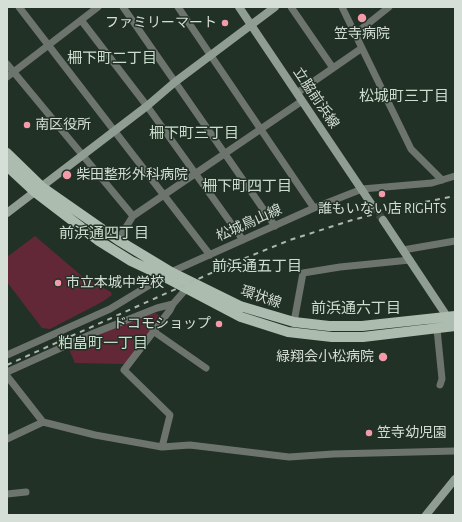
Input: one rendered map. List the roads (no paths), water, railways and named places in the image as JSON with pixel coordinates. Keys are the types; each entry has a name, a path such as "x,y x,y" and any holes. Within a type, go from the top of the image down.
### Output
{"main road":[{"name":"環状線","path":"7,153 38,189 118,240 187,288 241,317 288,332 317,336 363,337 454,326"},
{"name":"環状線","path":"7,166 38,189 99,241 131,262 167,274 240,306 294,322 329,326 362,326 452,316"}],"street":[{"path":"19,7 210,255"},
{"path":"7,77 98,7"},
{"path":"123,7 226,153 275,226"},
{"path":"178,7 262,129 314,208"},
{"name":"立脇前浜線","path":"239,7 372,205"},
{"path":"7,213 175,82 275,7"},
{"path":"291,7 333,68"},
{"path":"342,7 411,149 442,180"},
{"path":"355,34 389,7"},
{"path":"81,20 146,106 243,240"},
{"path":"297,93 362,48"},
{"path":"7,64 133,216"},
{"path":"118,240 133,216 302,101"},
{"name":"松城鳥山線","path":"7,355 110,308 167,274 314,208 362,189 409,185 442,180 455,176"},
{"path":"383,220 410,260 452,316 454,326"},
{"path":"403,250 455,241"},
{"path":"294,322 303,273 348,266 410,260"},
{"path":"162,447 170,415 124,370 173,304 187,288"},
{"path":"7,372 94,333 157,308 173,304"},
{"path":"437,329 442,380 440,385"},
{"path":"153,331 206,368"},
{"path":"7,376 43,422 95,435 162,447 190,446 289,457 333,454 455,451"},
{"path":"7,439 43,422"},
{"path":"429,514 455,479"},
{"path":"7,494 26,492"}],"tunnel":[{"path":"372,205 383,220"}],"railway":[{"path":"7,365 238,261 290,240 349,221 404,206 455,196"}],"place":[{"name":"笠寺病院","path":"362,18"},
{"name":"ファミリーマート","path":"225,23"},
{"name":"南区役所","path":"27,125"},
{"name":"柴田整形外科病院","path":"67,175"},
{"name":"誰もいない店 RIGHTS","path":"382,194"},
{"name":"市立本城中学校","path":"58,283"},
{"name":"ドコモショップ","path":"219,324"},
{"name":"緑翔会小松病院","path":"383,357"},
{"name":"笠寺幼児園","path":"369,433"}],"district":[{"name":"柵下町二丁目","path":"112,58"},
{"name":"松城町三丁目","path":"404,96"},
{"name":"柵下町三丁目","path":"194,133"},
{"name":"柵下町四丁目","path":"247,186"},
{"name":"前浜通四丁目","path":"104,233"},
{"name":"前浜通五丁目","path":"257,266"},
{"name":"前浜通六丁目","path":"356,308"},
{"name":"粕畠町一丁目","path":"103,343"}]}
